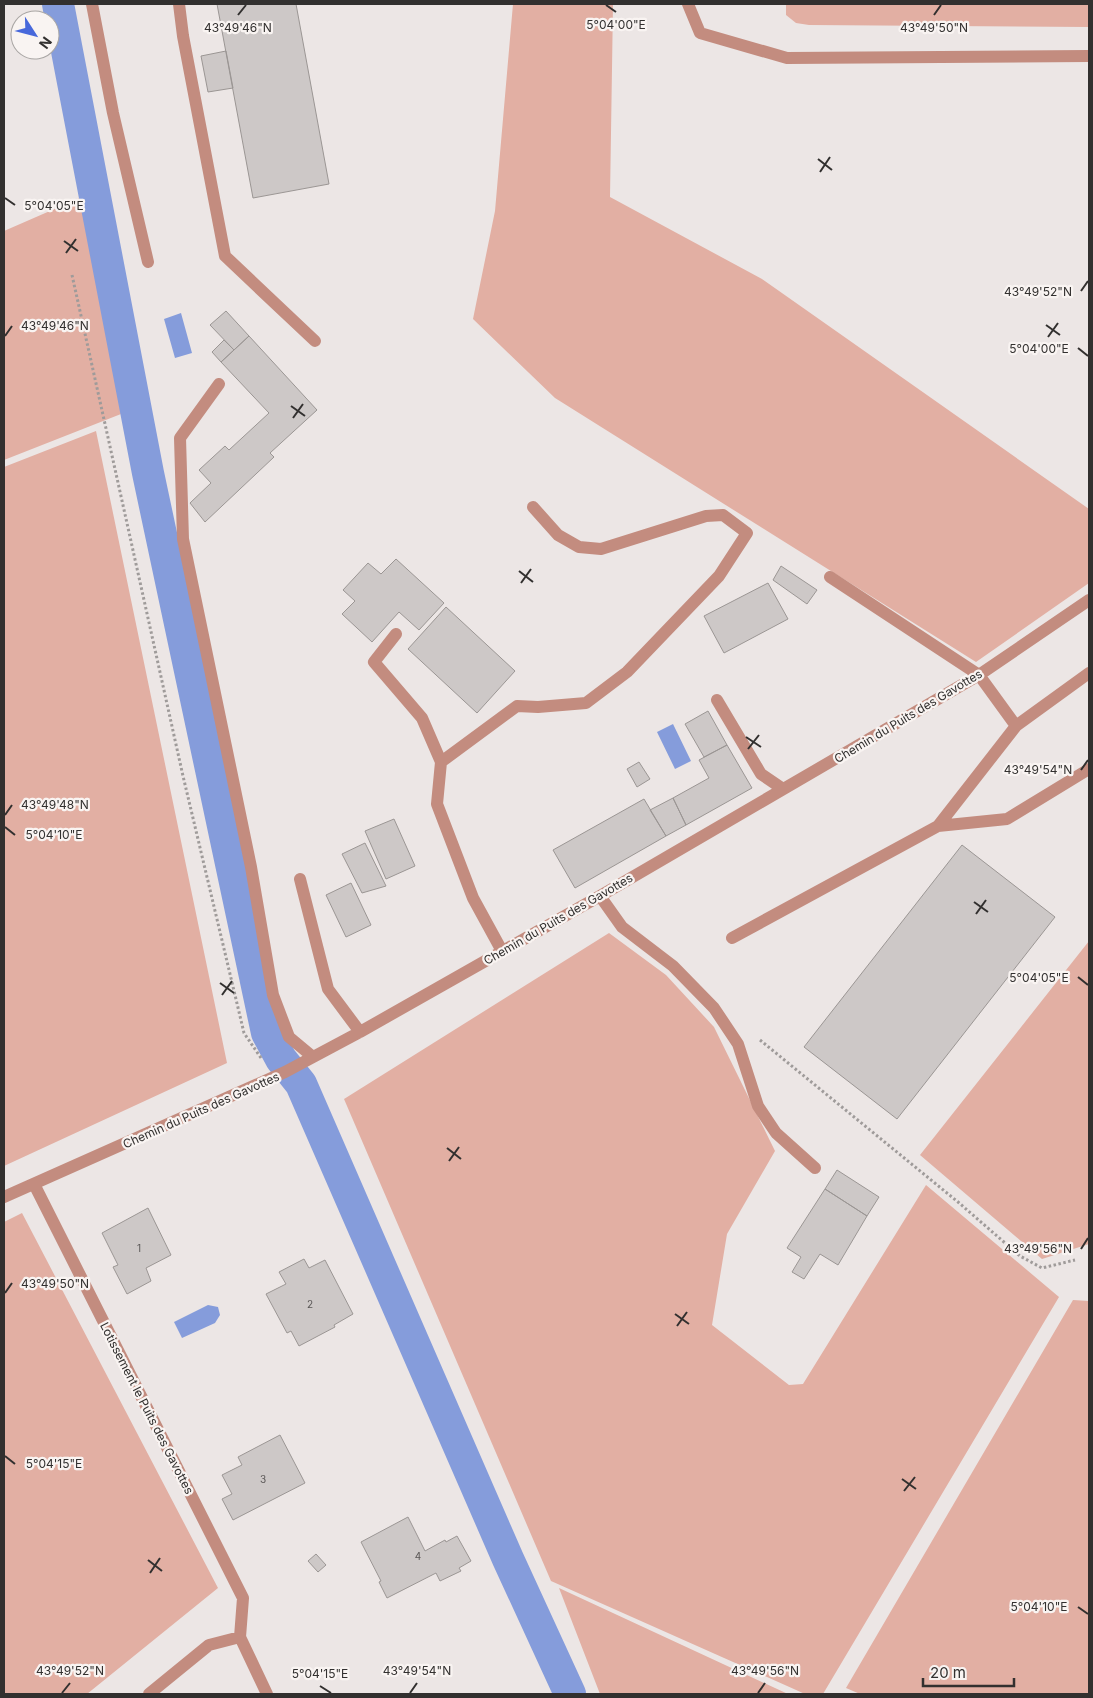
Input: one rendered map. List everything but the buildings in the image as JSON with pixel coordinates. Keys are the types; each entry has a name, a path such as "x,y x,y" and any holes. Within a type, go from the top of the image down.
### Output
{"street":[{"path":"92,4 113,113 148,262"},
{"path":"178,4 225,256 315,341"},
{"path":"688,4 700,33 787,58 1089,56"},
{"path":"220,384 180,438 183,539 251,866 273,995 289,1037 313,1057"},
{"path":"441,762 517,706 538,707 586,703 627,672 719,576 747,533 723,515 706,516 601,550 579,547 558,534 533,508"},
{"path":"830,578 978,675 1016,726"},
{"name":"Chemin du Puits des Gavottes","path":"4,1197 285,1072 360,1032 600,896 978,675 1089,600"},
{"path":"396,634 374,662 422,718 441,762 437,804 473,898 502,951"},
{"path":"938,826 1016,726 1089,673"},
{"path":"717,700 761,774 783,789"},
{"path":"732,938 938,826 1007,819 1089,769"},
{"path":"300,879 328,989 360,1032"},
{"path":"600,896 622,927 673,966 714,1008 738,1044 758,1106 776,1133 815,1168"},
{"name":"Lotissement le Puits des Gavottes","path":"34,1184 243,1598 240,1637 267,1694"},
{"path":"149,1694 209,1645 240,1637"}],"path":[{"path":"72,275 179,757 244,1033 266,1064 285,1072"},
{"path":"754,1036 770,1047 920,1171 1020,1256 1042,1268 1075,1260"}],"shaded area":[{"path":"513,4 613,4 610,197 762,279 1089,509 1089,583 976,662 555,398 473,319 495,211"},
{"path":"786,4 1089,4 1089,27 809,25 796,23 786,15"},
{"path":"82,197 121,414 4,460 4,231"},
{"path":"96,431 227,1063 4,1166 4,467"},
{"path":"609,933 666,975 714,1027 775,1151 727,1234 712,1325 789,1385 803,1384 926,1185 1059,1297 823,1694 805,1694 551,1581 344,1099"},
{"path":"1089,941 1089,1244 1042,1259 920,1155"},
{"path":"22,1213 218,1588 87,1694 4,1694 4,1222"},
{"path":"1073,1300 1089,1301 1089,1694 860,1694 846,1688"},
{"path":"559,1588 788,1694 600,1694"}],"water":[{"path":"181,313 192,353 175,358 164,319"},
{"path":"673,724 691,761 675,769 657,732"},
{"path":"208,1305 218,1307 220,1315 215,1323 182,1338 174,1322"}],"waterway":[{"path":"58,4 148,473 267,1033 281,1059 301,1084 508,1559 570,1694"}]}
